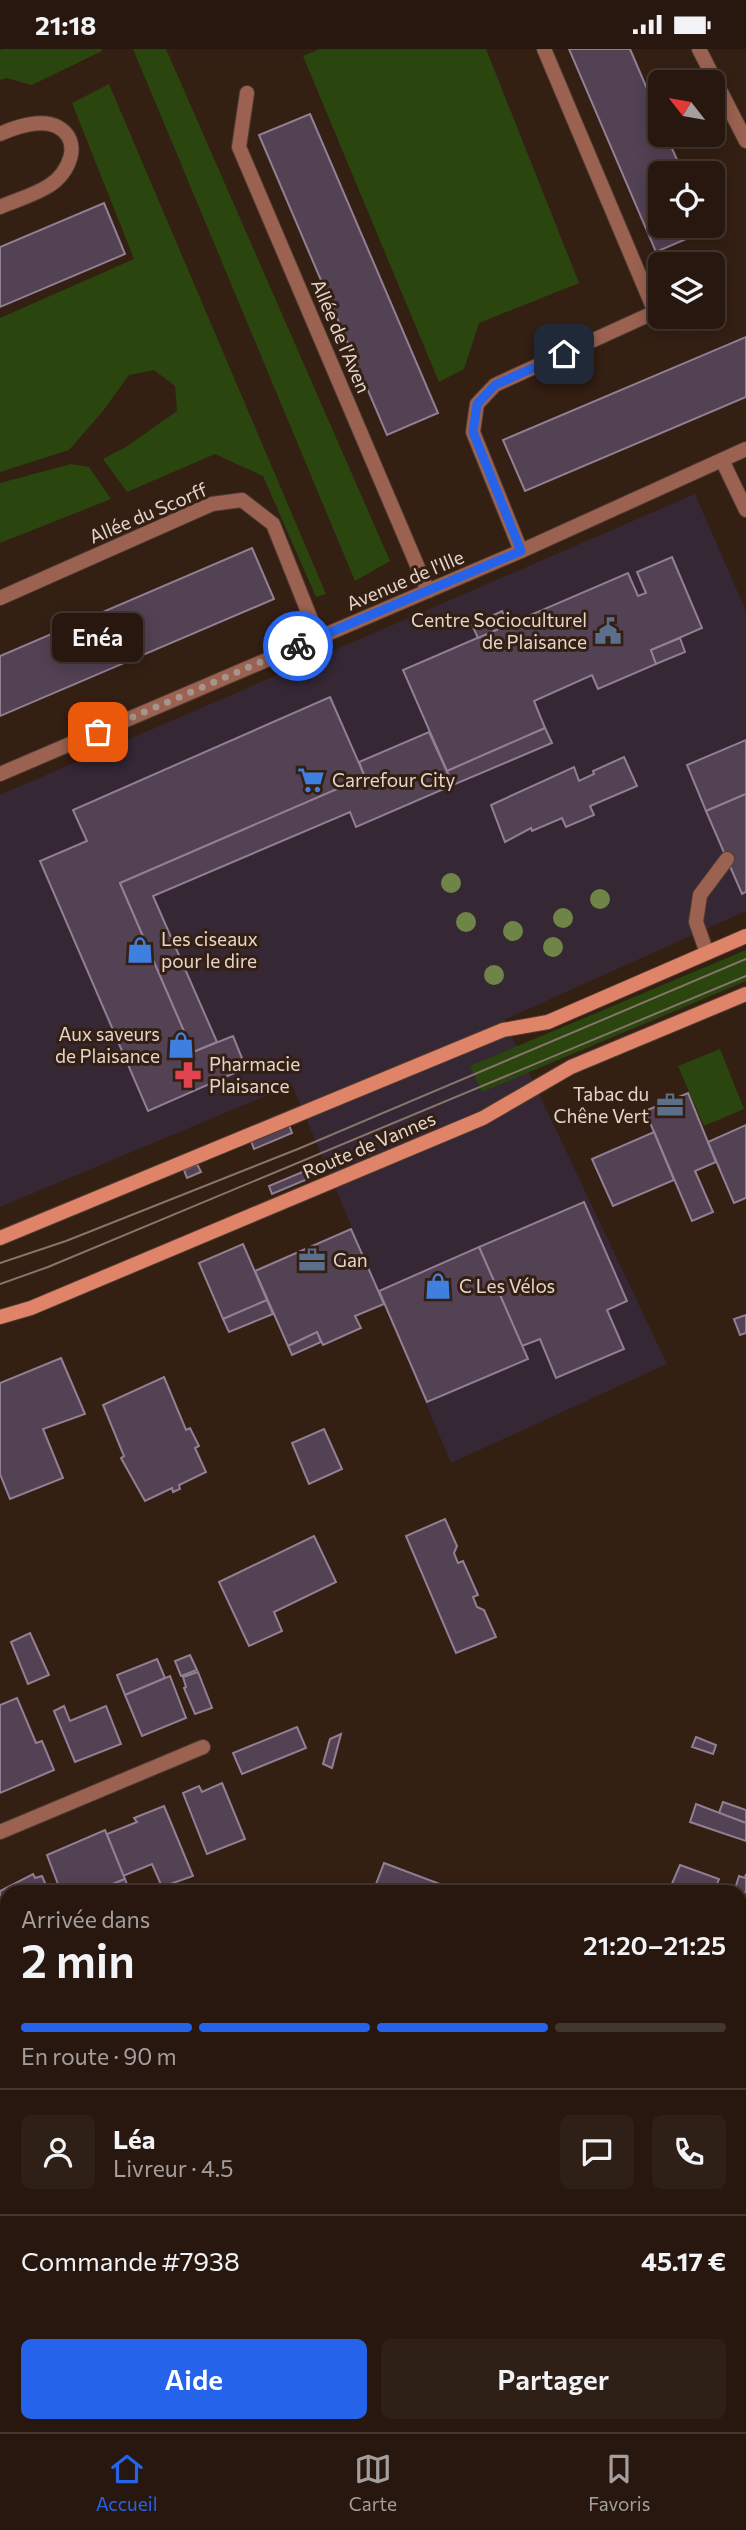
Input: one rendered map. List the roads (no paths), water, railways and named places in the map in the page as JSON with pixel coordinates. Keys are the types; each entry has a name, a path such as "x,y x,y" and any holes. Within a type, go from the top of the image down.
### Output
{"main road":[{"path":"0,1238 503,1030 548,1022 746,936"},
{"name":"Route de Vannes","path":"0,1317 31,1308 482,1118 571,1067 746,994"}],"street":[{"path":"521,551 473,432 477,404 495,385 655,312 544,49"},
{"path":"699,49 746,141"},
{"name":"Allée de l'Aven","path":"247,93 239,147 428,591"},
{"path":"0,134 14,128 37,124 57,127 69,139 72,154 66,169 51,185 0,207"},
{"name":"Avenue de l'Ille","path":"0,774 521,551 746,449"},
{"path":"722,460 746,510"},
{"name":"Allée du Scorff","path":"0,598 212,504 242,500 273,524 318,637"},
{"path":"707,953 695,922 700,895 727,859"},
{"path":"0,1832 203,1747"}],"tram line":[{"path":"0,1263 66,1241 298,1149 746,959"},
{"path":"0,1284 48,1267 746,976"}],"place":[{"name":"Centre Socioculturel de Plaisance","path":"608,631"},
{"name":"Enéa","path":"98,732"},
{"name":"Carrefour City","path":"311,780"},
{"name":"Les ciseaux pour le dire","path":"140,950"},
{"name":"Aux saveurs de Plaisance","path":"181,1045"},
{"name":"Pharmacie Plaisance","path":"188,1075"},
{"name":"Tabac du Chêne Vert","path":"670,1105"},
{"name":"Gan","path":"312,1260"},
{"name":"C Les Vélos","path":"438,1286"}]}
